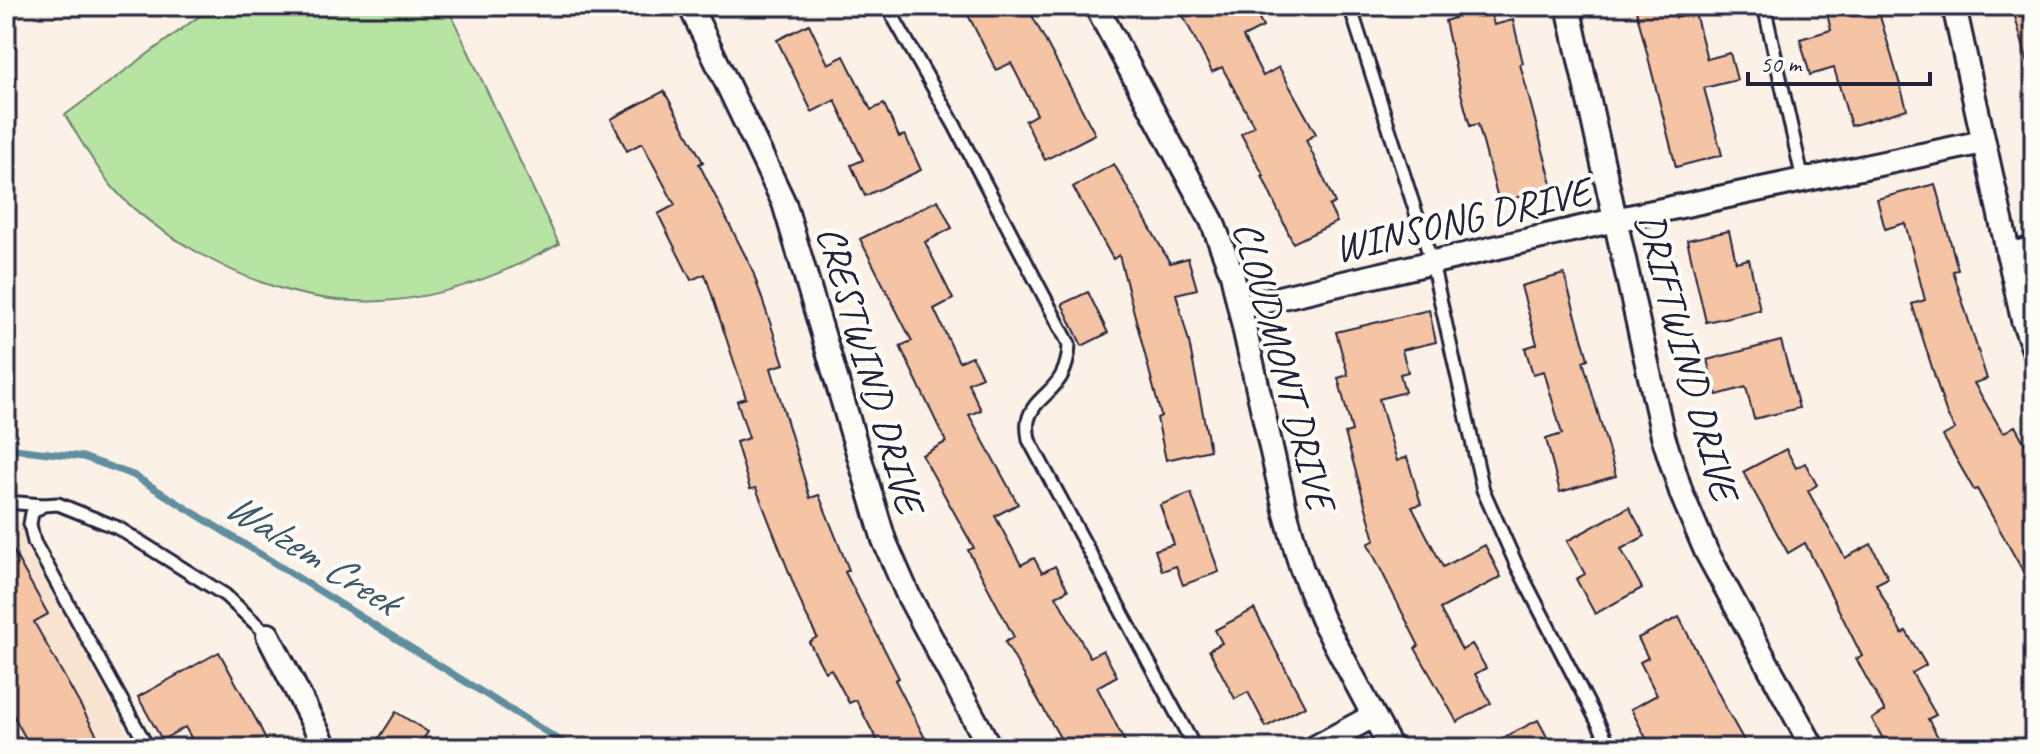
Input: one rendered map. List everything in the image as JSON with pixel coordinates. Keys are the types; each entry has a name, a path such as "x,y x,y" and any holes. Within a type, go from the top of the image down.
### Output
{"street":[{"name":"CRESTWIND DRIVE","path":"690,6 784,203 884,540 908,595 990,748"},
{"name":"CLOUDMONT DRIVE","path":"1096,6 1212,221 1232,274 1286,514 1301,567 1322,619 1391,748"},
{"name":"DRIFTWIND DRIVE","path":"1568,6 1663,436 1682,495 1706,551 1813,748"},
{"path":"1954,6 2023,320 2034,350"},
{"name":"WINSONG DRIVE","path":"1240,307 1615,220 1983,142"},
{"path":"2008,254 2034,249"},
{"path":"268,635 326,748"},
{"path":"1314,748 1373,716"}],"lane":[{"path":"887,6 955,126 1069,344 1069,360 1061,380 1032,411 1028,422 1029,440 1195,748"},
{"path":"1350,6 1432,263 1483,490 1517,566 1611,748"},
{"path":"1764,6 1780,89 1803,180"},
{"path":"6,502 58,504 118,528 225,595 268,635"},
{"path":"43,505 32,513 30,524 34,542 148,748"}],"shaded area":[{"path":"8,500 135,748 6,748"}],"green space":[{"path":"213,6 447,6 559,244 467,285 423,296 378,301 334,300 289,291 244,275 165,232 115,190 65,115"}],"building":[{"path":"976,6 1027,6 1095,134 1045,160 1025,121 1037,114 1011,63 996,70 966,11"},
{"path":"1178,6 1252,6 1263,27 1243,37 1263,76 1279,67 1316,134 1306,140 1335,203 1329,206 1337,222 1293,243 1264,176 1241,134 1254,126 1222,67 1212,72"},
{"path":"1451,6 1489,6 1494,25 1513,20 1523,63 1520,64 1553,188 1499,202 1478,124 1470,126 1461,93 1445,21 1454,18"},
{"path":"1635,6 1672,6 1676,18 1695,13 1707,59 1730,53 1737,80 1704,88 1722,155 1676,167"},
{"path":"1825,6 1877,6 1907,109 1851,126 1834,68 1810,75 1800,39 1831,30"},
{"path":"2012,6 2034,6 2034,62 2028,63"},
{"path":"809,24 828,64 844,56 871,110 884,104 899,137 905,135 921,170 865,196 851,165 863,160 835,100 812,112 777,40"},
{"path":"664,91 703,162 699,164 752,269 784,364 771,368 810,498 819,495 849,570 845,572 899,678 895,680 930,748 881,748 856,700 849,703 831,669 825,672 809,642 817,637 756,488 750,489 736,442 749,438 737,401 746,398 705,274 691,280 658,214 675,205 642,143 627,151 611,119"},
{"path":"1114,164 1170,263 1188,258 1197,289 1176,294 1189,342 1210,450 1166,460 1157,418 1161,416 1119,255 1113,259 1073,187"},
{"path":"1935,184 1958,270 1953,271 1987,379 1974,383 2003,433 2015,426 2034,460 2034,591 1977,489 1974,490 1943,436 1955,429 1947,415 1912,304 1925,300 1905,223 1885,229 1877,199"},
{"path":"938,200 952,228 925,242 953,299 934,309 959,362 972,356 982,377 968,383 981,410 969,415 1018,504 995,516 1021,565 1034,558 1042,573 1055,566 1068,590 1056,596 1090,657 1103,650 1117,676 1097,687 1128,748 1066,748 1005,642 1014,637 968,550 974,548 922,455 946,442 900,346 912,341 860,239"},
{"path":"1729,231 1736,262 1749,259 1760,310 1706,322 1687,240"},
{"path":"1564,274 1588,359 1583,361 1616,476 1560,492 1546,439 1562,434 1544,371 1533,374 1525,348 1537,344 1521,286"},
{"path":"1088,292 1108,333 1082,346 1062,304"},
{"path":"1429,310 1436,342 1402,350 1408,372 1400,374 1405,392 1379,399 1397,461 1407,457 1421,504 1412,507 1443,567 1485,545 1501,577 1440,609 1462,650 1472,644 1486,668 1475,674 1491,703 1457,722 1415,648 1419,646 1368,544 1375,540 1345,433 1352,431 1338,378 1348,375 1336,332"},
{"path":"1781,341 1799,408 1754,419 1746,387 1717,395 1707,360"},
{"path":"1786,449 1796,468 1805,463 1817,485 1808,491 1845,558 1871,544 1888,578 1876,584 1902,634 1906,631 1926,665 1912,673 1936,715 1928,719 1944,748 1888,748 1872,719 1885,711 1856,659 1862,656 1805,543 1788,553 1743,472"},
{"path":"1191,493 1219,572 1183,585 1176,566 1162,571 1155,550 1174,544 1160,505"},
{"path":"1629,507 1645,536 1621,549 1642,588 1595,614 1576,579 1585,574 1567,541"},
{"path":"6,538 48,614 34,622 104,748 31,748 6,702"},
{"path":"1254,609 1305,706 1266,727 1248,692 1235,699 1209,650 1222,643 1215,630"},
{"path":"1679,617 1748,748 1651,748 1631,709 1657,695 1640,662 1648,658 1638,638"},
{"path":"219,652 270,748 197,748 185,727 162,740 138,697"},
{"path":"396,712 428,732 417,748 373,748"},
{"path":"1538,720 1553,748 1483,748"}],"waterway":[{"name":"Walzem Creek","path":"6,448 83,457 133,475 572,748"}]}
